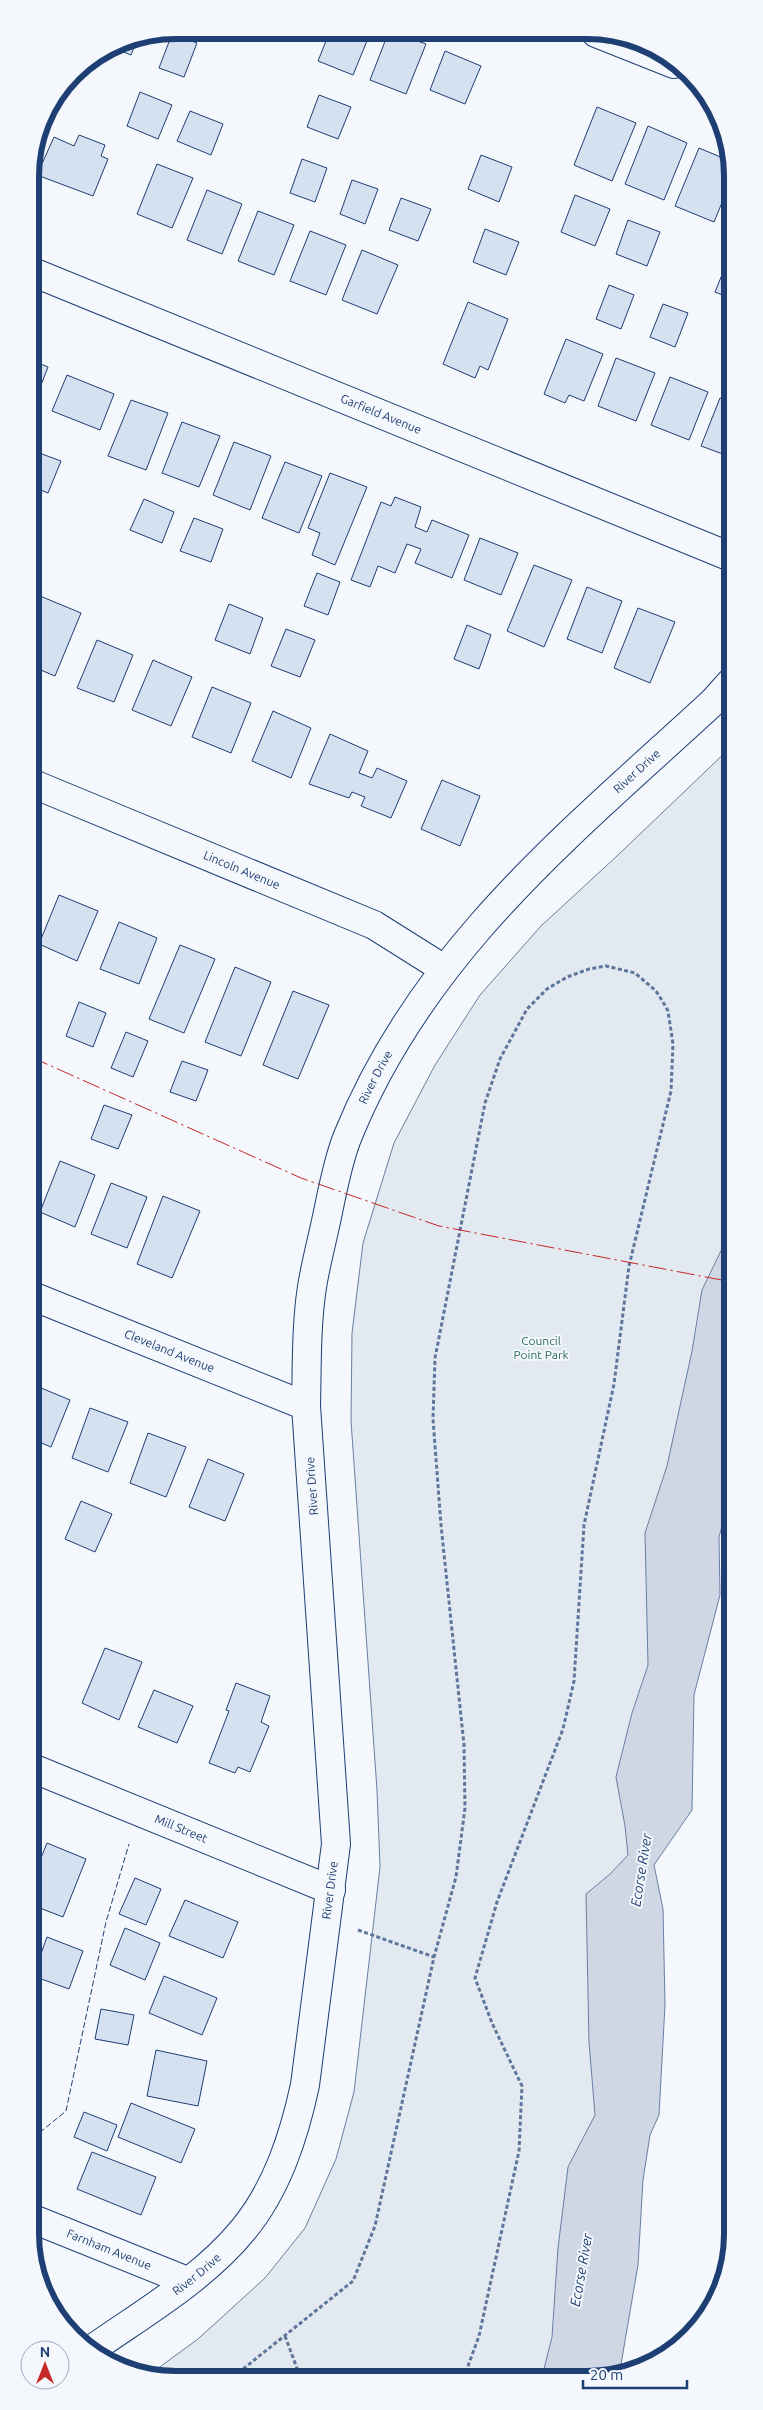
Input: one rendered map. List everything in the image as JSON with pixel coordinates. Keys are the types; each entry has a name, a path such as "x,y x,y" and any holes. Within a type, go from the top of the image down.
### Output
{"street":[{"path":"622,43 651,55"},
{"name":"Garfield Avenue","path":"39,275 724,554"},
{"name":"River Drive","path":"97,2346 187,2281 243,2230 274,2181 288,2149 306,2085 336,1844 336,1808 306,1406 307,1345 312,1287 346,1140 372,1081 410,1017 444,969 477,928 520,881 724,690"},
{"name":"Lincoln Avenue","path":"39,787 374,925 444,969"},
{"name":"Cleveland Avenue","path":"39,1299 306,1406"},
{"name":"Mill Street","path":"39,1771 331,1890"},
{"name":"Farnham Avenue","path":"39,2221 187,2281"}],"path":[{"path":"241,2371 353,2281 375,2226 434,1957 456,1877 465,1808 464,1745 433,1419 435,1358 486,1103 500,1059 527,1009 547,989 568,977 588,969 606,966 635,973 656,991 668,1011 673,1044 671,1091 629,1266 614,1384 584,1525 571,1691 563,1729 497,1902 475,1978 492,2023 522,2086 519,2151 479,2336 466,2371"},
{"path":"326,1919 434,1957"},
{"path":"285,2336 298,2371"}],"green space":[{"name":"Council Point Park","path":"724,754 724,1412 564,2371 156,2370 198,2339 265,2278 305,2228 336,2159 354,2092 380,1867 377,1790 351,1421 352,1333 363,1243 394,1143 435,1065 480,995 541,926"}],"water":[{"name":"Ecorse River","path":"724,1245 724,1519 719,1537 720,1595 694,1695 692,1810 654,1865 663,1909 665,2005 659,2115 650,2135 643,2180 638,2265 621,2367 587,2371 544,2371 552,2337 558,2248 568,2167 595,2115 589,2042 586,1894 610,1874 628,1855 616,1777 632,1713 648,1665 645,1533 667,1466 692,1351 702,1290"}],"building":[{"path":"170,39 186,39 197,43 184,77 159,68"},
{"path":"327,39 368,39 353,75 318,61"},
{"path":"386,39 412,39 426,44 406,94 370,80"},
{"path":"135,45 131,55 120,51"},
{"path":"445,51 481,66 465,104 430,90"},
{"path":"140,92 172,105 158,139 127,126"},
{"path":"319,95 351,107 338,139 307,127"},
{"path":"597,107 636,123 612,181 574,165"},
{"path":"190,111 223,124 211,155 177,141"},
{"path":"648,126 687,143 664,200 625,184"},
{"path":"79,135 105,145 101,156 108,159 93,196 39,176 39,171 54,137 74,146"},
{"path":"699,148 723,158 724,198 714,222 675,206"},
{"path":"481,155 512,167 499,202 468,189"},
{"path":"302,159 327,168 315,202 290,193"},
{"path":"157,164 193,178 172,228 137,214"},
{"path":"352,180 378,189 365,224 340,214"},
{"path":"207,190 242,204 222,254 187,240"},
{"path":"575,195 610,209 595,246 561,232"},
{"path":"401,198 431,209 418,241 389,230"},
{"path":"258,211 294,225 274,275 238,261"},
{"path":"628,220 660,232 647,266 616,254"},
{"path":"485,229 519,242 506,275 473,262"},
{"path":"310,231 346,245 326,295 290,281"},
{"path":"362,250 398,265 377,314 342,300"},
{"path":"724,270 724,296 715,292"},
{"path":"609,285 634,295 621,329 596,319"},
{"path":"468,302 508,319 488,370 480,366 475,378 443,364"},
{"path":"663,304 688,313 675,347 650,337"},
{"path":"566,339 603,354 584,401 569,395 565,403 544,394"},
{"path":"616,358 655,373 636,421 598,406"},
{"path":"39,363 48,367 39,390"},
{"path":"67,375 114,394 100,430 52,411"},
{"path":"670,377 708,392 689,440 651,425"},
{"path":"720,398 724,399 724,454 701,446"},
{"path":"131,400 168,413 146,470 108,456"},
{"path":"182,422 220,436 199,487 162,473"},
{"path":"234,442 271,456 250,510 213,495"},
{"path":"39,453 61,461 48,493 39,489"},
{"path":"285,462 322,476 299,533 262,518"},
{"path":"330,473 367,487 335,565 312,555 320,533 308,528"},
{"path":"395,497 421,507 415,527 427,532 432,520 469,535 452,578 415,563 421,549 407,544 395,573 378,566 370,587 351,580 381,502 391,506"},
{"path":"144,499 174,512 162,543 130,530"},
{"path":"194,518 223,529 211,562 180,551"},
{"path":"480,538 518,553 501,595 464,580"},
{"path":"534,565 572,580 544,647 507,631"},
{"path":"317,573 340,582 328,615 304,606"},
{"path":"587,587 622,601 602,653 567,639"},
{"path":"40,596 81,613 55,676 39,669"},
{"path":"229,604 263,618 250,654 215,640"},
{"path":"638,608 675,622 650,683 614,668"},
{"path":"467,625 491,635 479,669 454,659"},
{"path":"286,629 315,640 300,677 271,666"},
{"path":"97,640 133,655 114,702 77,688"},
{"path":"153,660 192,677 171,726 132,710"},
{"path":"212,687 251,703 231,753 192,737"},
{"path":"273,711 311,728 291,778 252,761"},
{"path":"330,734 368,751 359,773 372,778 377,768 407,781 391,818 361,806 365,797 352,792 349,798 309,784"},
{"path":"442,780 480,796 460,846 421,829"},
{"path":"59,895 98,911 77,961 39,944"},
{"path":"119,922 157,938 139,984 100,969"},
{"path":"180,945 215,959 184,1033 149,1019"},
{"path":"235,967 271,982 241,1056 205,1042"},
{"path":"293,991 329,1005 298,1079 263,1065"},
{"path":"79,1002 106,1013 93,1047 66,1036"},
{"path":"126,1032 148,1041 133,1077 111,1068"},
{"path":"182,1061 208,1070 196,1101 170,1092"},
{"path":"104,1105 132,1115 118,1149 91,1139"},
{"path":"60,1161 95,1175 75,1227 40,1212"},
{"path":"111,1183 147,1197 127,1248 91,1234"},
{"path":"163,1196 200,1211 172,1278 137,1264"},
{"path":"39,1387 70,1400 51,1447 39,1442"},
{"path":"90,1408 128,1422 108,1472 72,1458"},
{"path":"148,1433 186,1447 166,1497 130,1483"},
{"path":"208,1459 244,1474 225,1521 189,1507"},
{"path":"81,1501 112,1514 95,1552 65,1539"},
{"path":"105,1648 142,1662 119,1720 82,1703"},
{"path":"236,1683 270,1696 261,1722 269,1726 250,1772 238,1767 235,1773 209,1763 229,1711 226,1710"},
{"path":"154,1690 193,1706 177,1743 138,1727"},
{"path":"47,1843 86,1859 63,1917 39,1908 39,1863"},
{"path":"135,1878 161,1889 146,1925 119,1914"},
{"path":"185,1900 238,1922 223,1958 169,1936"},
{"path":"125,1928 160,1943 145,1980 110,1965"},
{"path":"47,1937 83,1951 69,1989 39,1978 39,1959"},
{"path":"164,1976 217,1998 202,2035 149,2013"},
{"path":"101,2009 134,2015 128,2045 95,2039"},
{"path":"156,2050 207,2061 198,2106 147,2096"},
{"path":"131,2103 195,2129 181,2163 118,2137"},
{"path":"84,2112 117,2125 107,2151 74,2137"},
{"path":"92,2152 156,2177 141,2215 77,2189"}],"fence":[{"path":"39,2133 66,2111 106,1922 129,1844"}],"power":[{"path":"39,1061 301,1178 439,1226 724,1280"}]}
